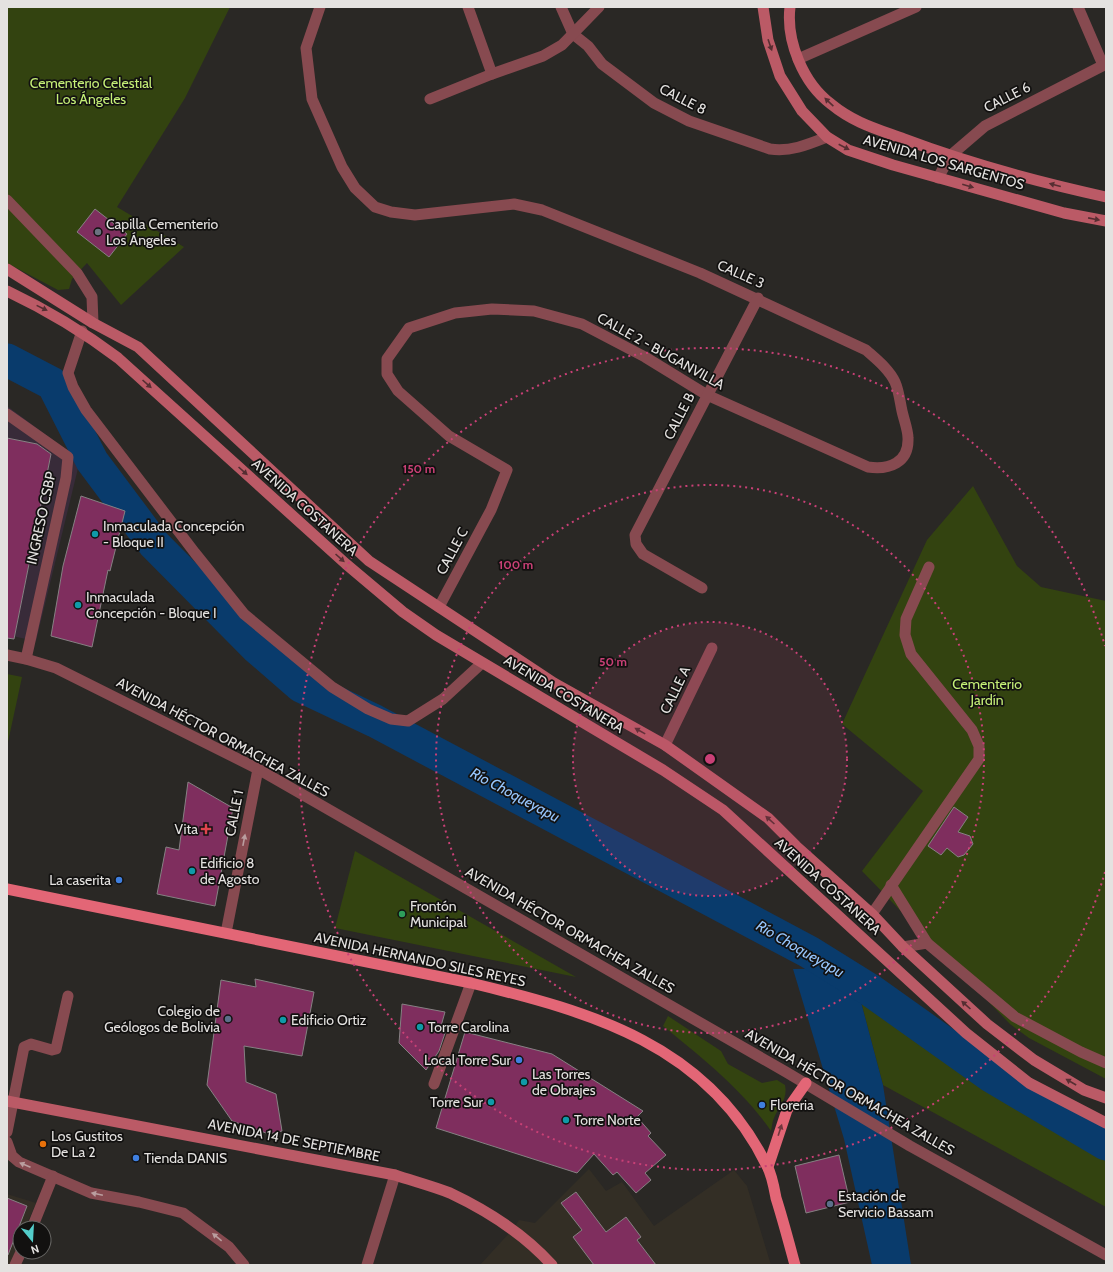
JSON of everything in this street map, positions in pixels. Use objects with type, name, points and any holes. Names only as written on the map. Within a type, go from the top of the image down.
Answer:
[{"type":"main road","name":"AVENIDA LOS SARGENTOS","points":[[763,7],[768,40],[780,76],[802,111],[826,138],[848,150],[893,166],[1064,213],[1106,221]]},
{"type":"main road","name":"AVENIDA LOS SARGENTOS","points":[[790,7],[791,33],[798,59],[812,84],[829,103],[853,120],[950,156],[1106,197]]},
{"type":"main road","name":"AVENIDA COSTANERA","points":[[7,270],[93,323],[138,347],[369,561],[554,683],[665,745],[768,818],[796,846],[872,914],[903,947],[987,1024],[1034,1060],[1084,1090],[1106,1098]]},
{"type":"main road","name":"AVENIDA COSTANERA","points":[[7,291],[48,310],[82,331],[118,358],[346,564],[403,612],[436,635],[482,663],[663,770],[723,810],[966,1033],[1029,1083],[1106,1123]]},
{"type":"main road","name":"AVENIDA HERNANDO SILES REYES","points":[[7,889],[471,983],[544,1001],[592,1018],[650,1043],[696,1075],[720,1096],[750,1134],[768,1168],[795,1265]]},
{"type":"main road","points":[[768,1168],[787,1110],[806,1083]]},
{"type":"main road","name":"AVENIDA 14 DE SEPTIEMBRE","points":[[10,1101],[253,1146],[394,1175],[449,1193],[480,1208],[513,1229],[552,1265]]},
{"type":"street","name":"CALLE 3","points":[[320,7],[306,48],[312,99],[342,167],[354,188],[375,206],[391,212],[415,214],[491,205],[514,204],[542,210],[700,273],[758,298],[866,350],[882,364],[894,381],[908,438],[906,452]]},
{"type":"street","points":[[468,7],[492,74]]},
{"type":"street","name":"CALLE 8","points":[[561,7],[574,34],[588,46],[602,64],[654,103],[689,121],[744,142],[784,151],[826,138]]},
{"type":"street","points":[[430,99],[492,74],[543,56],[562,45],[599,7]]},
{"type":"street","points":[[798,59],[916,7]]},
{"type":"street","points":[[1078,7],[1105,64]]},
{"type":"street","name":"CALLE 6","points":[[938,178],[950,156],[985,126],[1105,64]]},
{"type":"street","points":[[7,200],[77,273],[92,297],[93,323]]},
{"type":"street","name":"CALLE B","points":[[702,588],[639,550],[636,540],[637,530],[758,298]]},
{"type":"street","name":"CALLE 2 - BUGANVILLA","points":[[491,510],[507,470],[449,436],[398,391],[387,374],[387,359],[409,328],[455,313],[492,309],[534,311],[582,324],[645,357],[707,395],[868,467],[880,469],[890,466],[899,461],[906,452]]},
{"type":"street","points":[[82,331],[68,373],[73,387],[86,410],[195,553],[244,614],[332,687],[368,709],[391,719],[408,721],[443,699],[482,663]]},
{"type":"street","name":"INGRESO CSBP","points":[[7,414],[68,457],[66,478],[26,659]]},
{"type":"street","name":"CALLE C","points":[[439,607],[491,510]]},
{"type":"street","points":[[872,914],[978,759],[979,746],[972,730],[911,654],[905,635],[906,619],[930,567]]},
{"type":"street","name":"CALLE A","points":[[665,745],[712,648]]},
{"type":"street","name":"AVENIDA HÉCTOR ORMACHEA ZALLES","points":[[7,655],[56,668],[258,769],[806,1083],[910,1146],[1106,1255]]},
{"type":"street","name":"CALLE 1","points":[[226,933],[258,769]]},
{"type":"street","points":[[891,885],[927,943],[1015,1017],[1081,1052],[1106,1063]]},
{"type":"street","points":[[903,947],[927,943]]},
{"type":"street","points":[[434,1084],[471,983]]},
{"type":"street","points":[[7,1132],[10,1101],[24,1047],[30,1044],[52,1050],[56,1049],[68,996]]},
{"type":"street","points":[[7,1142],[12,1156],[19,1162],[91,1193],[139,1202],[183,1213],[229,1247],[244,1265]]},
{"type":"street","points":[[367,1265],[394,1175]]},
{"type":"street","points":[[35,1220],[53,1176]]},
{"type":"shaded area","points":[[7,406],[80,460],[36,641],[7,635]]},
{"type":"shaded area","points":[[589,1169],[606,1191],[622,1182],[654,1226],[734,1170],[747,1186],[771,1265],[480,1265],[513,1229],[519,1220],[535,1223]]},
{"type":"shaded area","points":[[7,1194],[36,1203],[29,1220],[12,1220],[12,1260],[10,1265],[7,1265]]},
{"type":"green space","name":"Cementerio Celestial Los Ángeles","points":[[7,7],[230,7],[185,98],[117,207],[184,247],[121,305],[87,263],[72,279],[69,289],[58,290],[7,263]]},
{"type":"green space","name":"Cementerio Jardín","points":[[973,486],[1017,566],[1041,587],[1106,601],[1106,1079],[1029,1038],[1010,1024],[862,871],[923,791],[842,724],[927,540]]},
{"type":"green space","points":[[7,674],[22,677],[8,742],[7,742]]},
{"type":"green space","name":"Frontón Municipal","points":[[355,851],[576,977],[335,928]]},
{"type":"green space","points":[[852,968],[1006,1084],[1106,1145],[1106,1207],[883,1085]]},
{"type":"green space","points":[[668,1016],[721,1051],[728,1064],[762,1083],[777,1080],[785,1085],[786,1090],[784,1099],[773,1120],[771,1131],[735,1088],[663,1026]]},
{"type":"water","points":[[852,968],[883,1085],[911,1265],[872,1265],[844,1139],[793,969]]},
{"type":"building","points":[[95,209],[127,234],[109,257],[77,232]]},
{"type":"building","points":[[7,438],[37,444],[51,454],[14,639],[7,638]]},
{"type":"building","points":[[81,496],[125,511],[110,571],[108,570],[92,647],[51,636],[63,566]]},
{"type":"building","points":[[188,782],[233,808],[215,906],[157,894],[166,847],[179,850]]},
{"type":"building","points":[[954,807],[968,817],[958,832],[970,836],[973,844],[964,855],[958,857],[947,848],[941,855],[928,846]]},
{"type":"building","points":[[255,979],[314,992],[302,1056],[244,1046],[246,1082],[276,1094],[282,1131],[269,1134],[232,1121],[207,1085],[221,980],[256,987]]},
{"type":"building","name":"Torre Carolina","points":[[402,1004],[445,1012],[441,1026],[447,1027],[439,1051],[426,1070],[399,1043]]},
{"type":"building","name":"Las Torres de Obrajes","points":[[465,1032],[552,1054],[643,1111],[637,1117],[651,1133],[648,1136],[666,1155],[645,1173],[651,1180],[636,1193],[617,1172],[613,1175],[594,1154],[577,1173],[436,1128]]},
{"type":"building","points":[[839,1155],[850,1202],[806,1213],[795,1166]]},
{"type":"building","points":[[576,1192],[606,1232],[626,1217],[641,1237],[637,1240],[656,1265],[594,1265],[573,1237],[582,1230],[561,1203]]},
{"type":"building","points":[[7,1198],[27,1206],[22,1220],[12,1220],[12,1245],[7,1255]]},
{"type":"waterway","name":"Río Choqueyapu","points":[[7,360],[53,384],[92,461],[154,544],[256,647],[301,686],[375,721],[809,952],[870,990],[991,1076],[1106,1144]]},
{"type":"place","name":"Capilla Cementerio Los Ángeles","points":[[98,232]]},
{"type":"place","name":"Inmaculada Concepción - Bloque II","points":[[95,534]]},
{"type":"place","name":"Inmaculada Concepción - Bloque I","points":[[78,605]]},
{"type":"place","name":"Vita","points":[[206,829]]},
{"type":"place","name":"Edificio 8 de Agosto","points":[[192,871]]},
{"type":"place","name":"La caserita","points":[[119,880]]},
{"type":"place","name":"Frontón Municipal","points":[[402,914]]},
{"type":"place","name":"Colegio de Geólogos de Bolivia","points":[[228,1019]]},
{"type":"place","name":"Edificio Ortiz","points":[[283,1020]]},
{"type":"place","name":"Torre Carolina","points":[[420,1027]]},
{"type":"place","name":"Local Torre Sur","points":[[519,1060]]},
{"type":"place","name":"Las Torres de Obrajes","points":[[524,1082]]},
{"type":"place","name":"Torre Sur","points":[[491,1102]]},
{"type":"place","name":"Floreria","points":[[762,1105]]},
{"type":"place","name":"Torre Norte","points":[[566,1120]]},
{"type":"place","name":"Los Gustitos De La 2","points":[[43,1144]]},
{"type":"place","name":"Tienda DANIS","points":[[136,1158]]},
{"type":"place","name":"Estación de Servicio Bassam","points":[[830,1204]]}]
